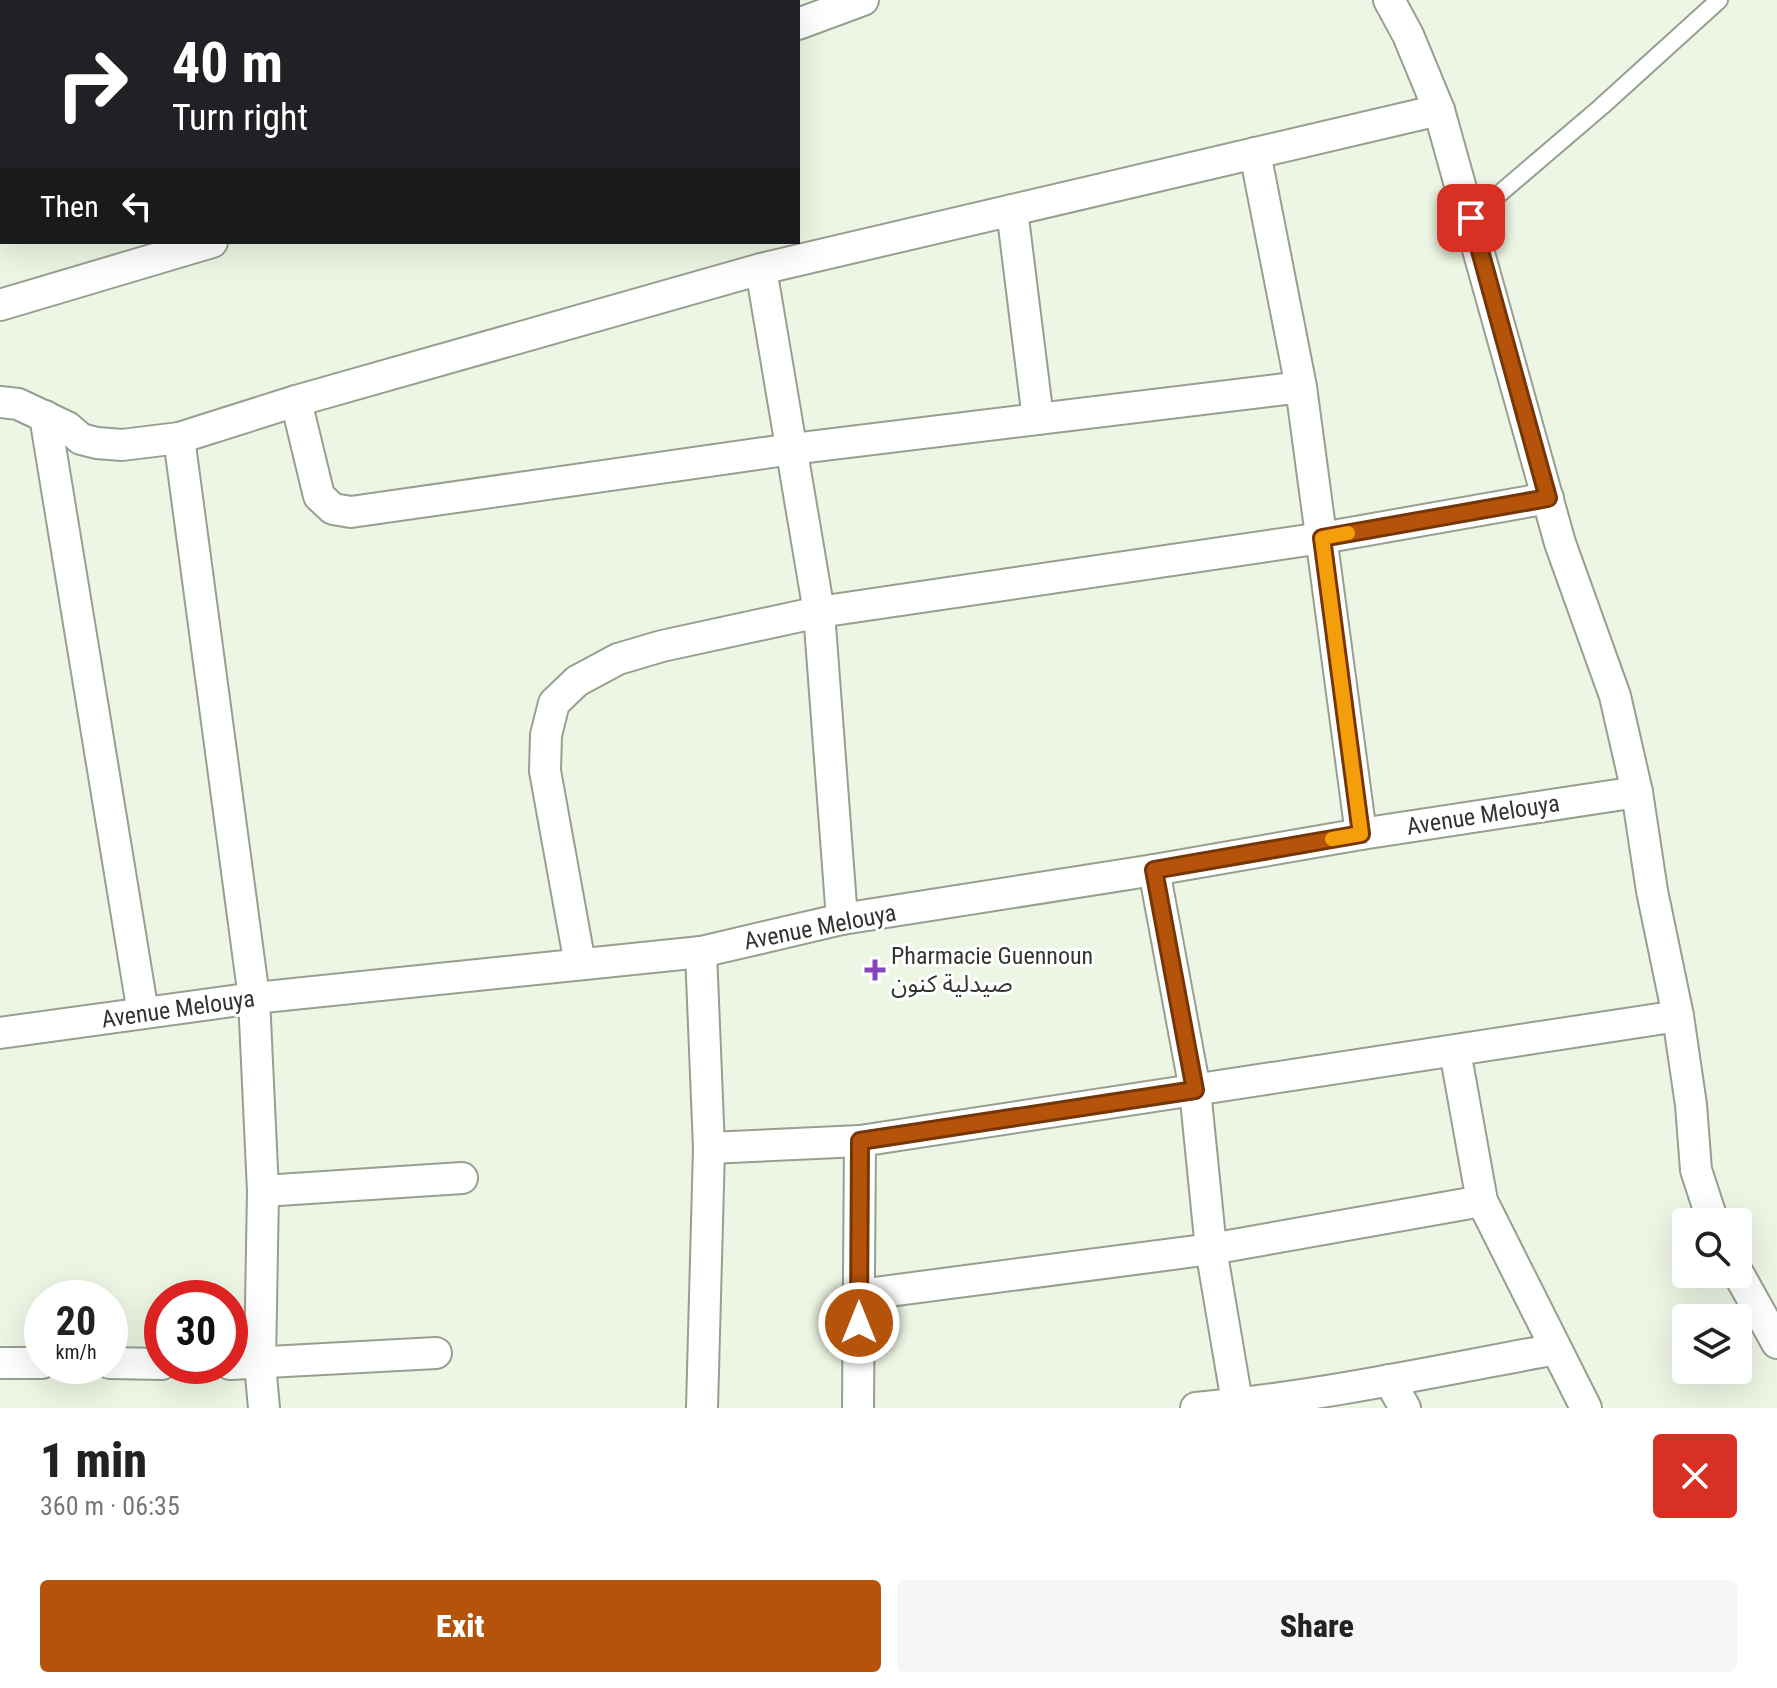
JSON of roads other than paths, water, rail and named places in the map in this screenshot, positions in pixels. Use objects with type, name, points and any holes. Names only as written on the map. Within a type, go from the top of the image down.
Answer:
[{"type":"street","points":[[800,23],[863,0]]},
{"type":"street","points":[[1389,0],[1408,35],[1439,110],[1560,543],[1615,696],[1637,792],[1652,891],[1678,1016],[1691,1105],[1696,1170],[1708,1208]]},
{"type":"street","points":[[0,402],[18,404],[67,427],[81,439],[97,443],[122,445],[179,438],[296,401],[761,269],[1439,110]]},
{"type":"street","points":[[1255,153],[1301,387],[1361,834]]},
{"type":"street","points":[[1012,210],[1038,419]]},
{"type":"street","points":[[0,305],[205,244]]},
{"type":"street","points":[[761,269],[819,612],[842,919]]},
{"type":"street","points":[[296,401],[319,496],[333,509],[351,512],[792,449],[1301,387]]},
{"type":"street","points":[[45,416],[143,1013]]},
{"type":"street","points":[[179,438],[254,998],[263,1191],[248,1335]]},
{"type":"street","points":[[580,964],[545,771],[546,735],[554,703],[577,681],[618,659],[662,646],[819,612],[1322,538],[1548,498]]},
{"type":"street","name":"Avenue Melouya","points":[[0,1033],[254,998],[701,952],[842,919],[1637,792]]},
{"type":"street","points":[[1154,870],[1195,1090],[1211,1249],[1238,1406]]},
{"type":"street","points":[[701,952],[709,1148],[702,1408]]},
{"type":"street","points":[[709,1148],[860,1141],[1678,1016]]},
{"type":"street","points":[[1455,1051],[1482,1201],[1586,1408]]},
{"type":"street","points":[[858,1408],[860,1141]]},
{"type":"street","points":[[263,1191],[462,1178]]},
{"type":"street","points":[[859,1295],[1211,1249],[1482,1201]]},
{"type":"street","points":[[1746,1288],[1777,1343]]},
{"type":"street","points":[[1196,1408],[1238,1406],[1556,1349]]},
{"type":"street","points":[[248,1364],[436,1353]]},
{"type":"street","points":[[0,1363],[24,1363]]},
{"type":"street","points":[[248,1371],[264,1408]]},
{"type":"street","points":[[1389,1380],[1405,1408]]},
{"type":"lane","points":[[1471,218],[1601,107],[1719,0]]},
{"type":"place","name":"Pharmacie Guennoun صيدلية كنون","points":[[875,970]]}]
